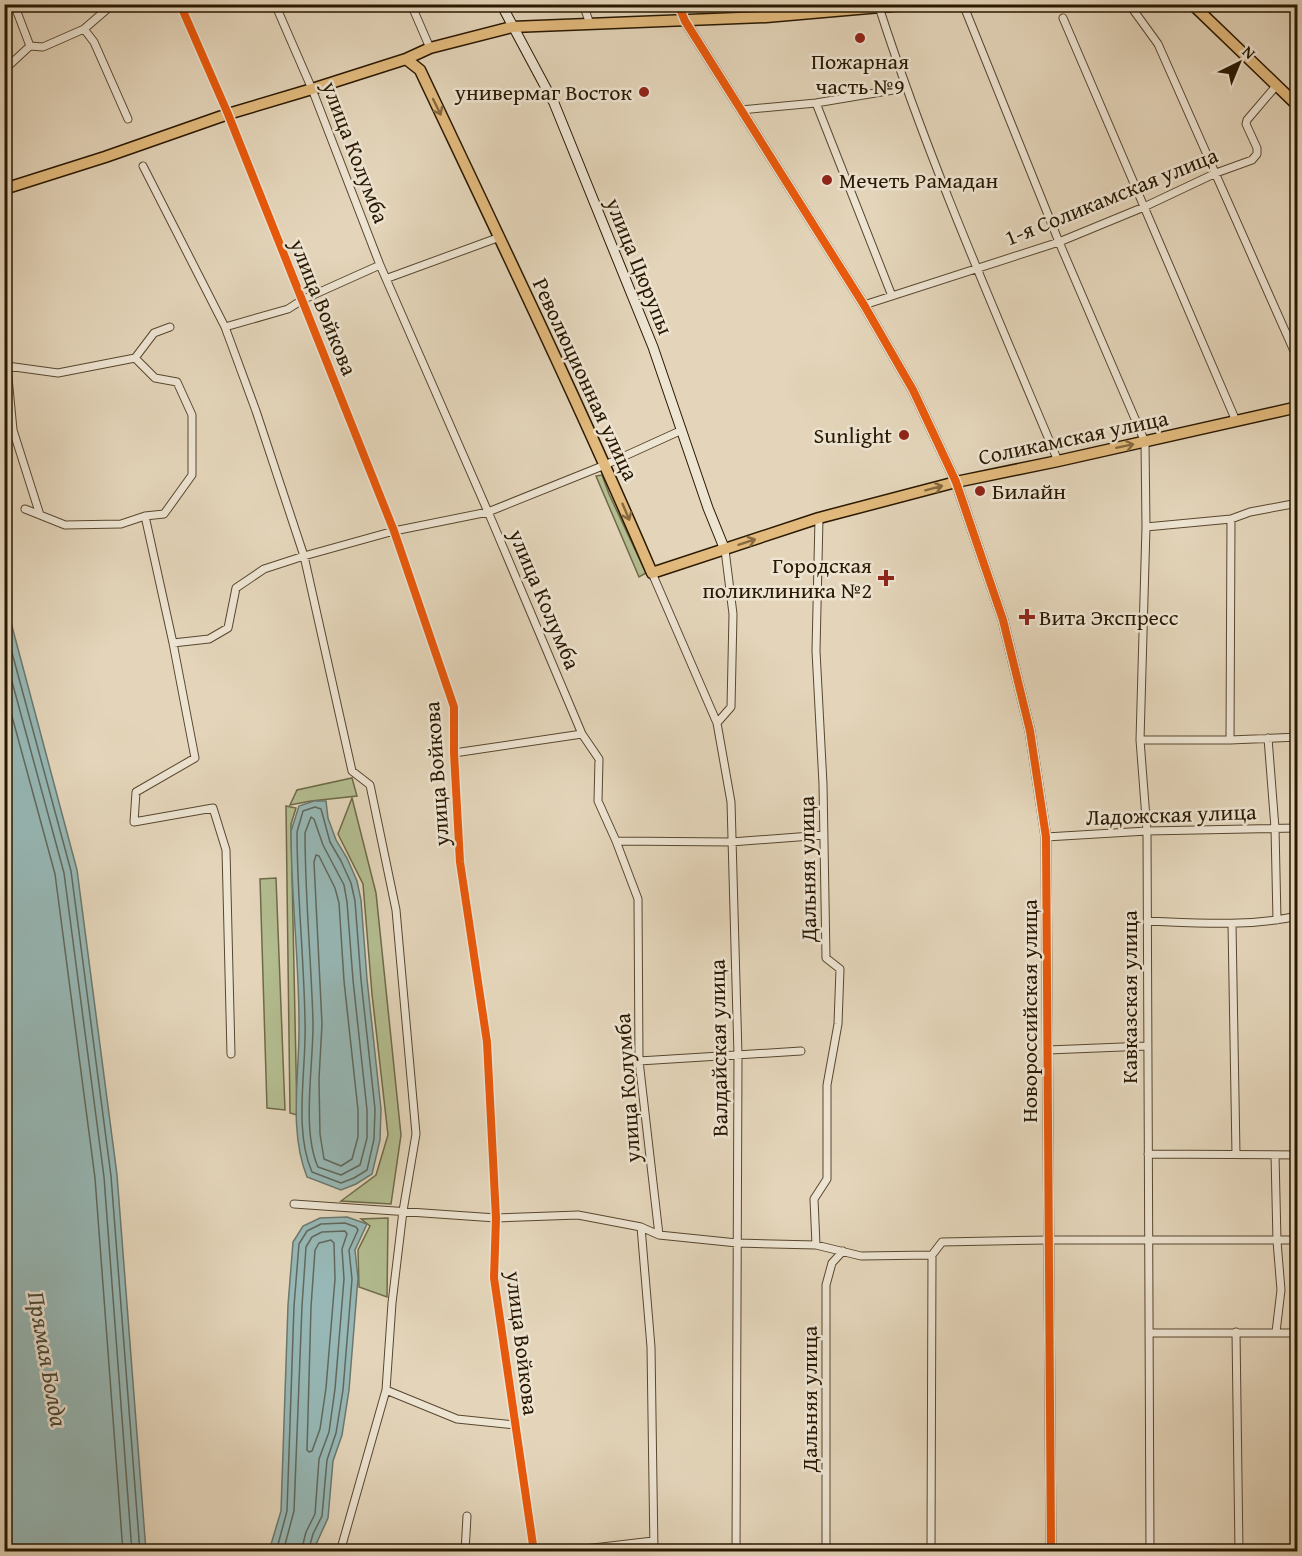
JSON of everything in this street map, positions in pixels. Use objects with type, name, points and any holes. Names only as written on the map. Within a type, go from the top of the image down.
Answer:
[{"type":"main road","points":[[4,189],[228,114],[406,59],[430,48],[512,27],[766,17],[915,4]]},
{"type":"main road","points":[[1192,4],[1298,106]]},
{"type":"main road","name":"Революционная улица","points":[[406,59],[420,70],[500,237],[652,573]]},
{"type":"main road","name":"Соликамская улица","points":[[652,573],[819,518],[956,482],[1298,407]]},
{"type":"street","points":[[14,4],[30,46]]},
{"type":"street","name":"улица Войкова","points":[[180,4],[228,114],[394,531],[454,707],[460,862],[487,1042],[496,1218],[494,1278],[534,1551]]},
{"type":"street","name":"улица Колумба","points":[[275,4],[312,89],[380,265],[388,278],[582,734],[599,759],[598,801],[638,899],[639,1061],[659,1235]]},
{"type":"street","points":[[411,4],[430,48]]},
{"type":"street","name":"улица Цюрупы","points":[[501,4],[554,103],[653,347],[725,550]]},
{"type":"street","points":[[583,4],[590,24]]},
{"type":"street","points":[[678,4],[685,21]]},
{"type":"street","points":[[761,4],[766,17]]},
{"type":"street","points":[[963,4],[1059,242],[1145,442]]},
{"type":"street","points":[[1129,4],[1158,44],[1298,360]]},
{"type":"street","points":[[4,70],[30,46],[43,47],[84,29],[111,5]]},
{"type":"street","points":[[873,6],[977,268],[1058,461]]},
{"type":"street","points":[[1063,18],[1236,421]]},
{"type":"street","name":"Новороссийская улица","points":[[685,21],[864,305],[913,390],[956,482],[1002,620],[1030,731],[1046,837],[1051,1551]]},
{"type":"street","points":[[84,29],[94,42],[128,119]]},
{"type":"street","name":"1-я Соликамская улица","points":[[864,305],[1059,242],[1144,207],[1216,173],[1252,160],[1257,154],[1257,148],[1245,124],[1276,86]]},
{"type":"street","points":[[741,110],[816,103],[905,88]]},
{"type":"street","points":[[816,103],[892,296]]},
{"type":"street","points":[[143,166],[225,327],[256,411],[304,556],[352,771],[370,785],[396,910],[416,1134],[403,1212],[392,1303],[386,1390],[340,1551]]},
{"type":"street","points":[[388,278],[500,237]]},
{"type":"street","points":[[225,327],[288,309],[302,300],[380,265]]},
{"type":"street","points":[[8,366],[58,373],[135,358],[154,333],[170,327]]},
{"type":"street","points":[[4,335],[13,430],[40,515]]},
{"type":"street","points":[[25,509],[65,525],[120,524],[145,516],[164,514],[192,476],[192,415],[177,382],[155,378],[135,358]]},
{"type":"street","points":[[173,643],[209,639],[228,628],[236,588],[264,569],[394,531],[488,512],[605,465],[682,430]]},
{"type":"street","name":"Кавказская улица","points":[[1145,442],[1146,527],[1140,740],[1147,831],[1150,1551]]},
{"type":"street","points":[[1146,527],[1231,519],[1250,512],[1298,503]]},
{"type":"street","points":[[145,516],[195,758],[136,792],[134,822],[213,808],[226,850],[231,1054]]},
{"type":"street","name":"Дальняя улица","points":[[816,1245],[814,1199],[826,1179],[827,1085],[838,1024],[840,969],[826,958],[823,784],[816,651],[819,518]]},
{"type":"street","points":[[1230,740],[1231,519]]},
{"type":"street","points":[[717,723],[731,707],[733,614],[725,550]]},
{"type":"street","name":"Революционная улица","points":[[652,573],[717,723]]},
{"type":"street","name":"Валдайская улица","points":[[717,723],[731,802],[738,1055],[736,1551]]},
{"type":"street","points":[[454,753],[582,734]]},
{"type":"street","points":[[1140,740],[1298,737]]},
{"type":"street","points":[[1268,738],[1275,828],[1277,920]]},
{"type":"street","name":"Ладожская улица","points":[[1046,837],[1147,831],[1298,828]]},
{"type":"street","points":[[616,841],[731,842],[824,834]]},
{"type":"street","points":[[1147,921],[1232,924],[1298,916]]},
{"type":"street","points":[[1232,924],[1236,1154]]},
{"type":"street","points":[[1048,1050],[1147,1046]]},
{"type":"street","points":[[639,1061],[801,1051]]},
{"type":"street","points":[[1148,1154],[1298,1155]]},
{"type":"street","points":[[1275,1155],[1277,1241],[1281,1290],[1276,1332]]},
{"type":"street","points":[[294,1204],[496,1218],[578,1215],[641,1227],[659,1235],[737,1243],[816,1245],[861,1256],[932,1255]]},
{"type":"street","points":[[641,1227],[651,1347],[654,1551]]},
{"type":"street","points":[[931,1551],[932,1255],[942,1242],[1298,1240]]},
{"type":"street","name":"Дальняя улица","points":[[826,1551],[826,1285],[832,1263],[843,1251]]},
{"type":"street","points":[[1236,1332],[1239,1551]]},
{"type":"street","points":[[1149,1333],[1298,1332]]},
{"type":"street","points":[[386,1390],[457,1419],[515,1425]]},
{"type":"street","points":[[465,1551],[467,1516]]},
{"type":"street","points":[[559,1551],[653,1541]]},
{"type":"green space","points":[[602,475],[646,573],[639,577],[596,476]]},
{"type":"green space","points":[[352,778],[357,796],[290,805],[297,790]]},
{"type":"green space","points":[[352,798],[376,893],[401,1135],[391,1204],[341,1201],[376,1175],[388,1135],[372,994],[363,884],[338,834]]},
{"type":"green space","points":[[286,806],[296,808],[291,824],[297,1115],[290,1113]]},
{"type":"green space","points":[[276,878],[285,1110],[267,1108],[260,879]]},
{"type":"green space","points":[[388,1218],[387,1297],[359,1287],[358,1250],[370,1226],[361,1219]]},
{"type":"water","name":"Прямая Болда","points":[[5,600],[77,870],[117,1175],[146,1551],[5,1551]]},
{"type":"water","points":[[314,801],[326,801],[328,818],[336,840],[357,881],[361,900],[381,1109],[380,1140],[372,1174],[341,1190],[307,1177],[301,1159],[296,1121],[299,999],[291,831],[299,806]]},
{"type":"water","points":[[347,1217],[367,1224],[355,1250],[358,1278],[349,1390],[342,1435],[333,1461],[328,1518],[313,1551],[269,1551],[281,1511],[288,1305],[293,1242],[303,1226],[320,1218]]},
{"type":"cycle path","points":[[180,4],[228,114],[394,531],[454,707],[460,862],[487,1042],[496,1218],[494,1278],[534,1552]]},
{"type":"cycle path","points":[[678,4],[685,21],[864,305],[913,390],[956,482],[1003,620],[1030,731],[1046,837],[1051,1552]]},
{"type":"place","name":"Пожарная часть №9","points":[[860,38]]},
{"type":"place","name":"универмаг Восток","points":[[644,92]]},
{"type":"place","name":"Мечеть Рамадан","points":[[827,180]]},
{"type":"place","name":"Sunlight","points":[[904,435]]},
{"type":"place","name":"Билайн","points":[[980,491]]},
{"type":"place","name":"Городская поликлиника №2","points":[[886,578]]},
{"type":"place","name":"Вита Экспресс","points":[[1027,617]]}]
